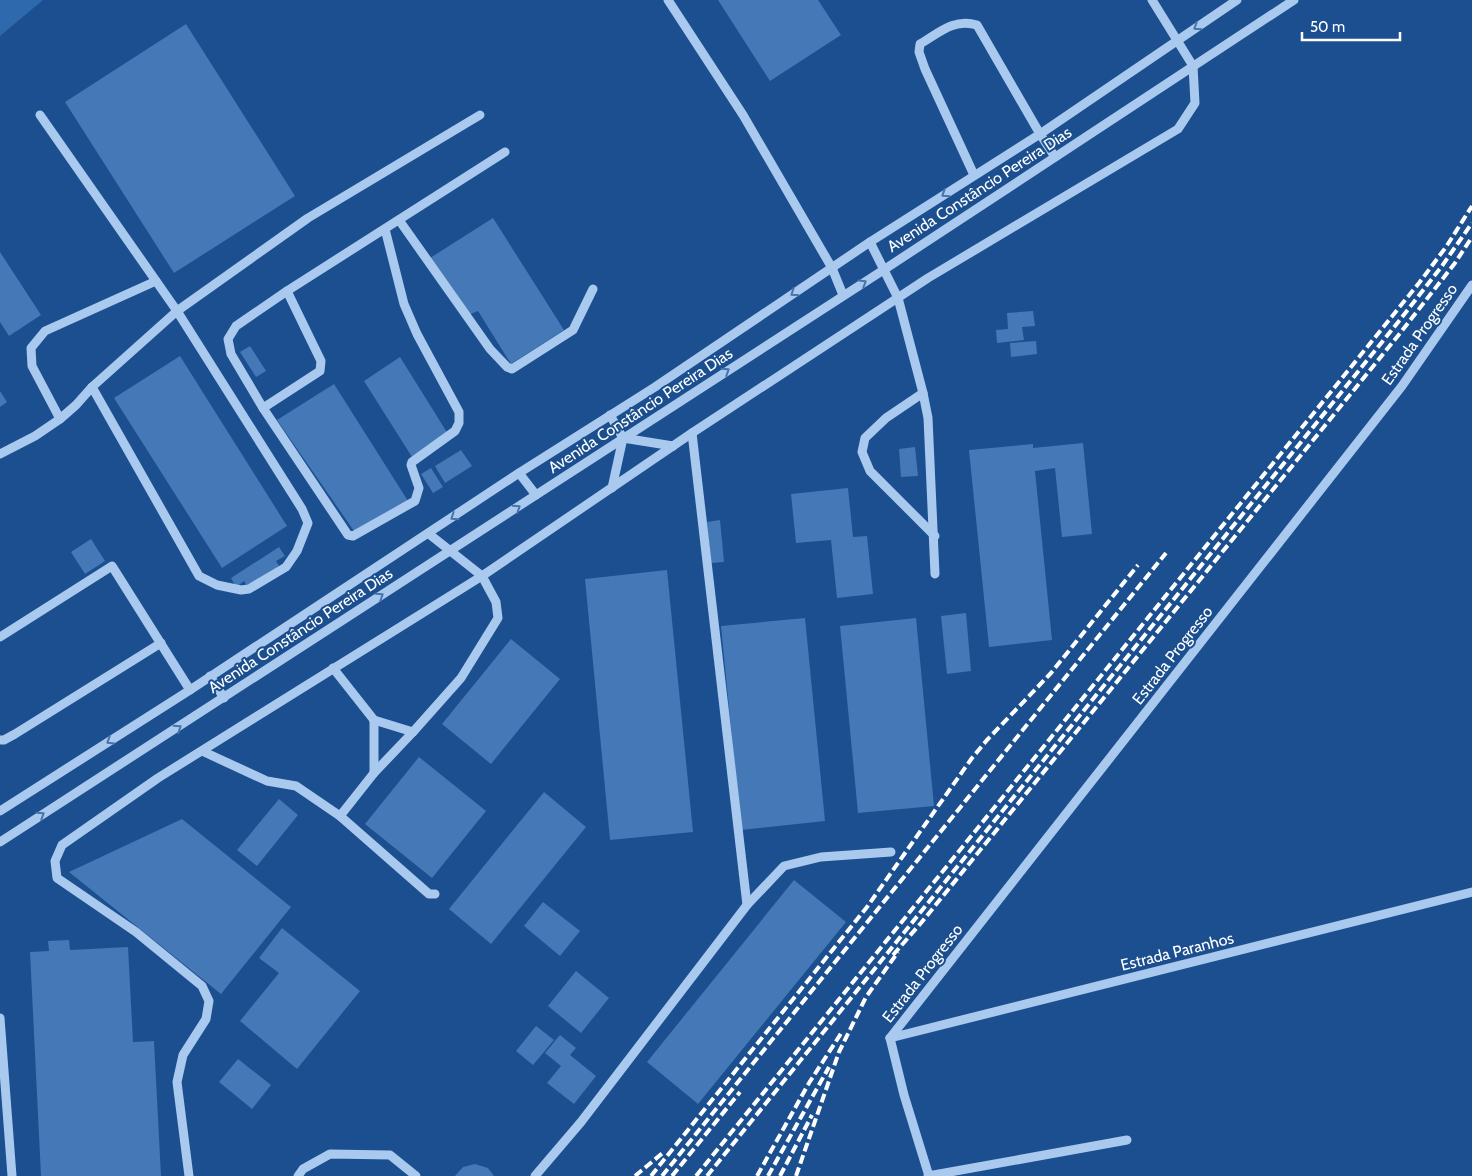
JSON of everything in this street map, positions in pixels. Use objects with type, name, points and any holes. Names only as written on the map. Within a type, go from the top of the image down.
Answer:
[{"type":"street","points":[[668,0],[743,115],[832,268],[844,295]]},
{"type":"street","points":[[189,1176],[177,1082],[183,1055],[206,1019],[209,1001],[202,986],[136,932],[57,878],[55,861],[62,845],[158,778],[482,576],[692,433],[928,278],[1178,129],[1195,103],[1193,66],[1152,0]]},
{"type":"street","name":"Avenida Constâncio Pereira Dias","points":[[0,811],[190,690],[870,242],[1040,134],[1237,0]]},
{"type":"street","name":"Avenida Constâncio Pereira Dias","points":[[0,842],[885,269],[1294,0]]},
{"type":"street","points":[[974,175],[924,69],[919,52],[920,44],[957,23],[966,22],[977,25],[1055,157]]},
{"type":"street","points":[[40,115],[177,311],[302,509],[308,523],[297,552],[286,567],[249,589],[241,590],[217,585],[199,576],[92,387]]},
{"type":"street","points":[[0,454],[35,436],[60,419],[92,387],[177,311],[308,218],[480,115]]},
{"type":"street","points":[[385,229],[404,304],[417,334],[459,412],[459,423],[455,431],[412,462],[411,465],[419,488],[415,501],[353,536],[348,535],[263,408],[230,354],[228,340],[236,326],[287,290],[505,152]]},
{"type":"street","points":[[399,220],[490,350],[507,367],[512,369],[573,330],[593,289]]},
{"type":"street","points":[[870,242],[898,298],[928,418],[935,536],[935,574]]},
{"type":"street","points":[[60,419],[32,366],[31,348],[45,331],[156,281]]},
{"type":"street","name":"Estrada Progresso","points":[[890,1038],[1402,386],[1472,285]]},
{"type":"street","points":[[263,408],[320,370],[321,361],[287,290]]},
{"type":"street","points":[[923,393],[886,418],[865,438],[862,452],[870,471],[935,536]]},
{"type":"street","points":[[610,415],[624,438],[612,488]]},
{"type":"street","points":[[692,433],[747,905]]},
{"type":"street","points":[[624,438],[673,446]]},
{"type":"street","points":[[519,473],[536,495]]},
{"type":"street","points":[[340,816],[374,773],[462,678],[498,618],[496,602],[482,576],[429,534]]},
{"type":"street","points":[[0,637],[112,566],[190,690]]},
{"type":"street","points":[[0,740],[15,734],[161,643]]},
{"type":"street","points":[[333,668],[374,720],[413,732]]},
{"type":"street","points":[[210,676],[224,698]]},
{"type":"street","points":[[374,720],[374,773]]},
{"type":"street","points":[[202,751],[266,781],[296,786],[340,816],[429,894],[435,894]]},
{"type":"street","points":[[535,1176],[581,1122],[747,905],[784,866],[821,857],[891,852]]},
{"type":"street","name":"Estrada Paranhos","points":[[890,1038],[1472,892]]},
{"type":"street","points":[[0,1018],[12,1176]]},
{"type":"street","points":[[890,1038],[904,1095],[928,1176],[1127,1140]]},
{"type":"street","points":[[298,1176],[303,1169],[330,1154],[390,1155],[416,1176]]},
{"type":"shaded area","points":[[0,0],[43,0],[0,36]]},
{"type":"building","points":[[718,0],[818,0],[841,35],[770,81]]},
{"type":"building","points":[[186,24],[295,196],[174,273],[65,102]]},
{"type":"building","points":[[493,218],[564,330],[511,364],[478,311],[468,315],[430,258]]},
{"type":"building","points":[[0,252],[41,315],[9,336],[0,322]]},
{"type":"building","points":[[1033,311],[1035,326],[1022,327],[1024,340],[997,343],[996,330],[1008,329],[1007,313]]},
{"type":"building","points":[[1036,341],[1037,354],[1011,357],[1010,343]]},
{"type":"building","points":[[250,346],[266,371],[256,377],[240,352]]},
{"type":"building","points":[[180,356],[287,526],[222,568],[114,398]]},
{"type":"building","points":[[400,357],[448,434],[412,457],[364,381]]},
{"type":"building","points":[[334,384],[408,501],[354,531],[277,420]]},
{"type":"building","points":[[0,391],[7,402],[0,407]]},
{"type":"building","points":[[1083,443],[1092,534],[1062,537],[1055,468],[1035,471],[1052,640],[989,647],[969,450],[1033,444],[1033,448]]},
{"type":"building","points":[[915,447],[918,476],[901,477],[899,449]]},
{"type":"building","points":[[461,450],[472,466],[445,483],[435,466]]},
{"type":"building","points":[[431,468],[443,487],[433,493],[421,474]]},
{"type":"building","points":[[848,488],[853,537],[867,536],[873,594],[837,598],[831,540],[796,543],[791,494]]},
{"type":"building","points":[[720,520],[724,562],[711,563],[707,522]]},
{"type":"building","points":[[91,539],[105,561],[85,574],[71,552]]},
{"type":"building","points":[[279,547],[285,556],[276,561],[279,566],[247,586],[244,581],[236,587],[231,578]]},
{"type":"building","points":[[667,570],[693,832],[610,840],[585,579]]},
{"type":"building","points":[[966,613],[971,671],[947,674],[941,616]]},
{"type":"building","points":[[805,618],[825,821],[741,830],[721,626]]},
{"type":"building","points":[[916,618],[934,806],[858,813],[840,626]]},
{"type":"building","points":[[511,639],[560,679],[491,764],[442,724]]},
{"type":"building","points":[[419,757],[486,811],[432,878],[365,824]]},
{"type":"building","points":[[544,792],[586,827],[491,944],[449,909]]},
{"type":"building","points":[[279,799],[298,815],[257,866],[237,850]]},
{"type":"building","points":[[182,819],[291,907],[221,994],[69,872]]},
{"type":"building","points":[[794,880],[846,922],[698,1104],[647,1062]]},
{"type":"building","points":[[543,902],[580,931],[560,956],[524,926]]},
{"type":"building","points":[[282,928],[360,991],[297,1069],[240,1021],[279,973],[259,958]]},
{"type":"building","points":[[69,940],[70,950],[128,947],[133,1042],[154,1041],[161,1176],[41,1176],[30,952],[49,951],[48,941]]},
{"type":"building","points":[[576,971],[609,998],[581,1033],[548,1006]]},
{"type":"building","points":[[536,1026],[554,1040],[533,1065],[516,1051]]},
{"type":"building","points":[[560,1035],[576,1048],[570,1055],[596,1076],[574,1104],[547,1083],[561,1066],[545,1053]]},
{"type":"building","points":[[238,1059],[271,1085],[252,1109],[219,1082]]},
{"type":"building","points":[[475,1164],[488,1168],[494,1176],[455,1176],[463,1167]]},
{"type":"railway","points":[[696,1176],[1419,283],[1446,247],[1472,206]]},
{"type":"railway","points":[[707,1176],[1399,321],[1442,266],[1472,223]]},
{"type":"railway","points":[[893,955],[1401,332],[1455,263],[1472,237]]},
{"type":"railway","points":[[662,1176],[1166,553]]},
{"type":"railway","points":[[651,1176],[867,907],[972,758],[1051,673],[1138,565]]},
{"type":"railway","points":[[796,1176],[839,1052],[866,997],[898,952]]},
{"type":"railway","points":[[757,1176],[809,1083],[842,1032]]},
{"type":"railway","points":[[768,1176],[829,1067]]},
{"type":"railway","points":[[672,1176],[740,1092]]},
{"type":"railway","points":[[780,1176],[812,1115]]},
{"type":"railway","points":[[635,1176],[665,1151]]}]
